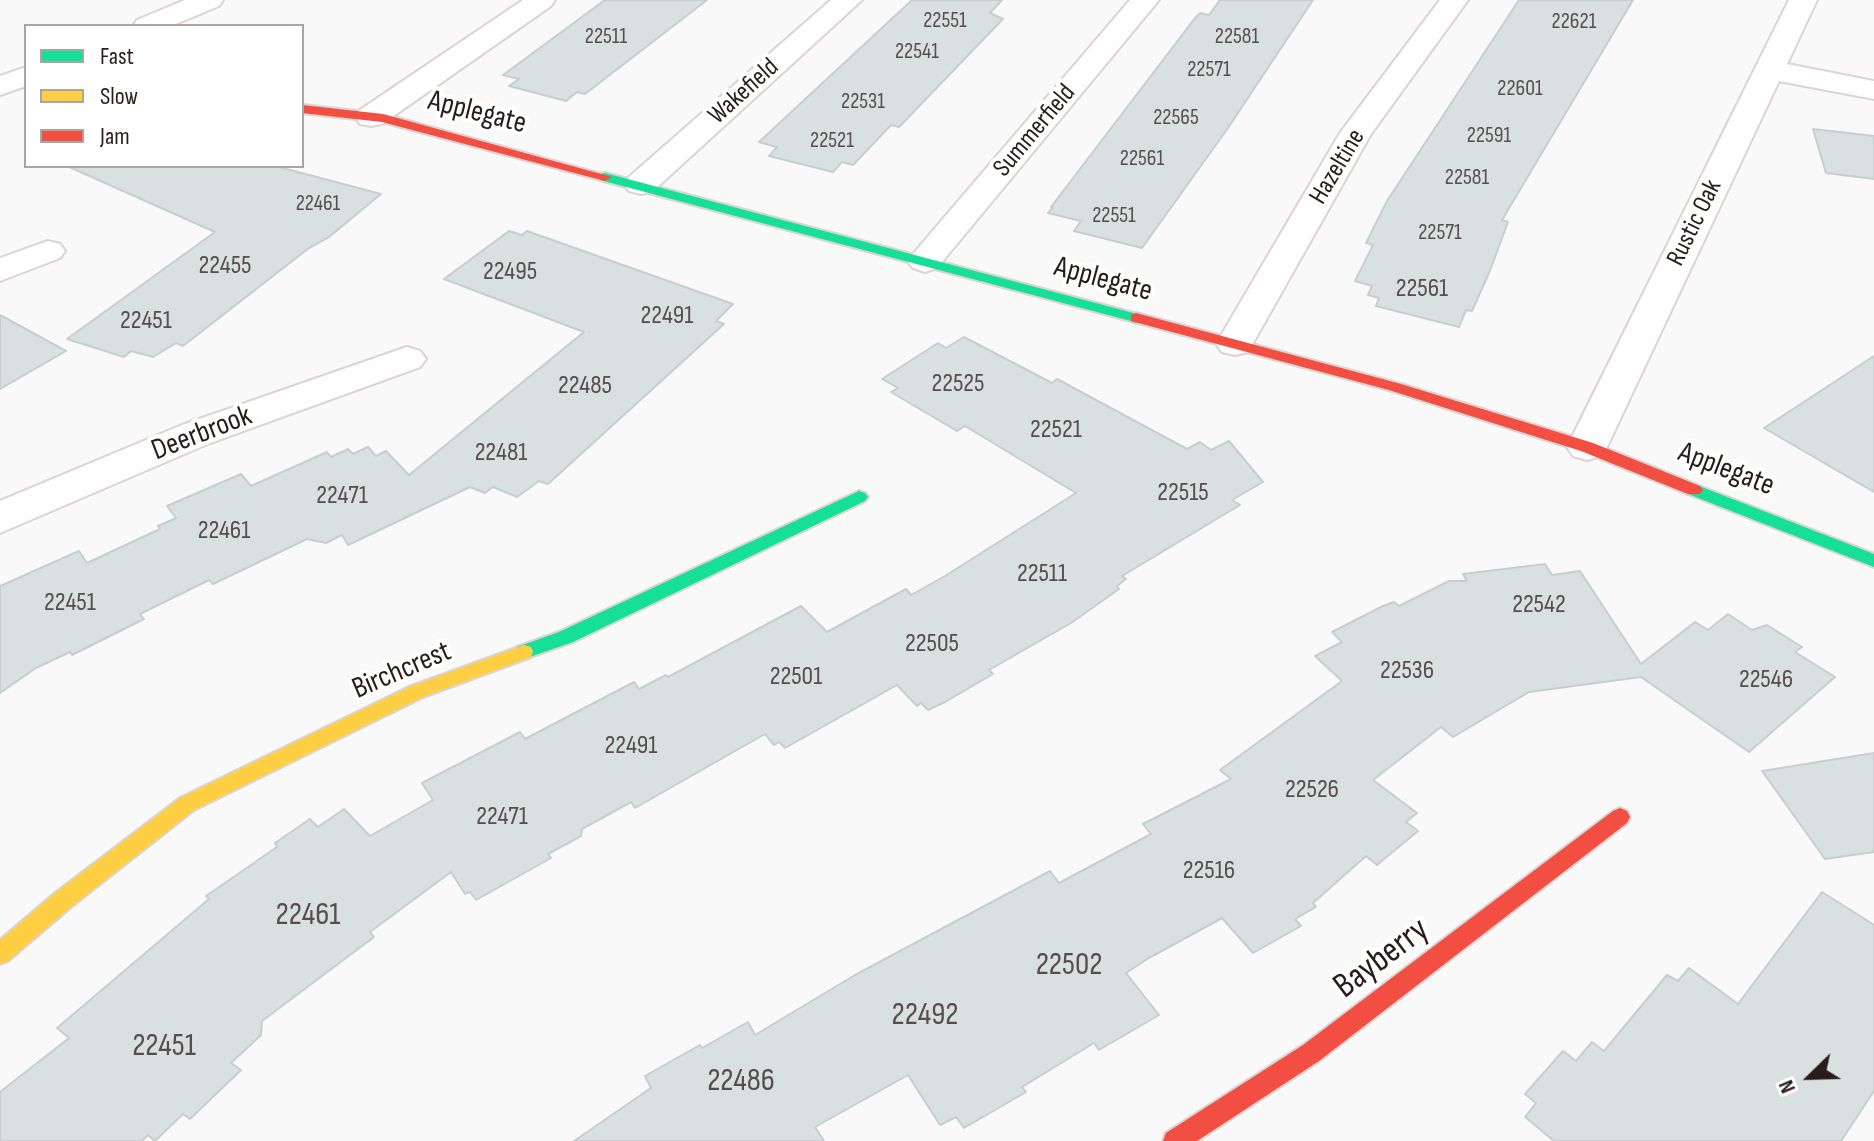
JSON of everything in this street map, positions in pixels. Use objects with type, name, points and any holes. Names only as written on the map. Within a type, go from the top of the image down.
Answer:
[{"type":"street","points":[[152,24],[209,0]]},
{"type":"street","points":[[371,117],[541,0]]},
{"type":"street","name":"Wakefield","points":[[641,184],[848,0]]},
{"type":"street","name":"Summerfield","points":[[925,261],[1145,0]]},
{"type":"street","name":"Hazeltine","points":[[1235,344],[1356,133],[1454,0]]},
{"type":"street","name":"Rustic Oak","points":[[1587,447],[1803,0]]},
{"type":"street","points":[[1769,70],[1874,90]]},
{"type":"street","points":[[0,86],[24,77]]},
{"type":"street","name":"Applegate","points":[[304,109],[371,117],[641,184],[1395,387],[1587,447],[1874,561]]},
{"type":"street","points":[[0,270],[48,251]]},
{"type":"street","name":"Deerbrook","points":[[0,518],[196,434],[407,359]]},
{"type":"street","name":"Birchcrest","points":[[0,954],[63,900],[187,804],[416,692],[566,637],[859,497]]},
{"type":"street","name":"Bayberry","points":[[1175,1141],[1311,1053],[1620,817]]},
{"type":"building","points":[[605,0],[707,0],[585,94],[577,92],[566,101],[509,86],[519,79],[503,75]]},
{"type":"building","points":[[912,0],[1002,0],[990,13],[1003,19],[899,127],[891,125],[853,165],[842,162],[833,172],[769,156],[777,147],[759,142]]},
{"type":"building","points":[[1220,0],[1313,0],[1228,128],[1142,248],[1074,231],[1081,221],[1048,213],[1195,18],[1200,13],[1209,15]]},
{"type":"building","points":[[1519,0],[1633,0],[1502,220],[1508,222],[1489,273],[1472,311],[1466,310],[1459,327],[1376,306],[1379,298],[1368,295],[1372,286],[1355,281],[1373,245],[1366,243],[1387,201]]},
{"type":"building","points":[[1813,129],[1874,136],[1874,179],[1826,173]]},
{"type":"building","points":[[71,168],[283,168],[381,194],[329,237],[309,248],[183,346],[176,343],[153,357],[131,351],[124,357],[67,339],[215,232]]},
{"type":"building","points":[[509,231],[522,235],[527,231],[733,304],[716,321],[724,324],[548,484],[539,481],[517,497],[493,487],[485,493],[470,487],[348,545],[342,535],[326,543],[307,539],[213,584],[209,580],[140,614],[144,619],[72,655],[70,652],[36,668],[0,693],[0,586],[79,551],[87,563],[160,529],[158,526],[176,518],[167,506],[241,474],[251,486],[327,452],[331,457],[348,449],[353,454],[368,447],[376,456],[386,451],[409,475],[584,332],[444,279]]},
{"type":"building","points":[[0,315],[66,351],[0,389]]},
{"type":"building","points":[[964,337],[1052,383],[1057,379],[1187,449],[1200,442],[1211,450],[1229,441],[1263,482],[1232,500],[1240,505],[1122,576],[1126,579],[1117,586],[1119,589],[1071,623],[989,670],[993,674],[945,702],[928,710],[921,703],[917,706],[897,685],[785,748],[779,742],[774,745],[765,734],[635,808],[631,802],[582,829],[581,836],[548,854],[551,858],[476,900],[470,892],[465,894],[451,872],[370,932],[374,937],[262,1021],[261,1035],[231,1063],[241,1070],[190,1119],[183,1114],[155,1141],[148,1135],[142,1141],[0,1141],[0,1092],[69,1038],[57,1028],[209,899],[206,896],[277,847],[275,843],[310,819],[318,827],[344,809],[370,836],[433,800],[422,783],[520,732],[525,739],[634,682],[639,689],[666,675],[668,677],[801,606],[827,632],[906,589],[911,595],[1076,493],[965,426],[957,431],[891,392],[898,388],[882,379],[938,343],[946,348]]},
{"type":"building","points":[[1874,356],[1874,492],[1764,428]]},
{"type":"building","points":[[1545,564],[1552,575],[1580,571],[1641,664],[1695,622],[1708,630],[1728,614],[1752,630],[1767,625],[1802,647],[1795,652],[1835,677],[1749,752],[1641,677],[1529,692],[1453,737],[1441,727],[1373,780],[1417,813],[1406,822],[1418,831],[1377,865],[1366,856],[1313,903],[1316,907],[1295,919],[1301,926],[1253,953],[1222,918],[1126,973],[1159,1015],[1099,1050],[1094,1043],[1022,1087],[1026,1092],[964,1128],[956,1117],[940,1125],[908,1075],[815,1127],[824,1141],[574,1141],[651,1088],[645,1076],[700,1045],[702,1048],[748,1022],[755,1035],[855,975],[1050,871],[1059,883],[1151,834],[1143,824],[1231,779],[1220,770],[1342,681],[1315,656],[1342,642],[1332,632],[1383,606],[1394,602],[1399,606],[1449,581],[1467,581],[1463,574]]},
{"type":"building","points":[[1874,753],[1874,852],[1825,859],[1762,771]]},
{"type":"building","points":[[1822,892],[1874,925],[1874,1091],[1841,1141],[1554,1141],[1525,1117],[1536,1103],[1525,1094],[1563,1051],[1576,1061],[1592,1042],[1604,1051],[1667,975],[1678,981],[1689,968],[1738,1004]]},
{"type":"traffic: fast","points":[[605,177],[1136,318]]},
{"type":"traffic: fast","points":[[1694,490],[1874,561]]},
{"type":"traffic: fast","points":[[524,652],[566,637],[859,497]]},
{"type":"traffic: slow","points":[[0,954],[63,900],[187,804],[416,692],[524,652]]},
{"type":"traffic: jam","points":[[304,109],[383,118],[605,177]]},
{"type":"traffic: jam","points":[[1136,318],[1395,387],[1587,447],[1694,490]]},
{"type":"traffic: jam","points":[[1175,1141],[1311,1053],[1620,817]]}]
